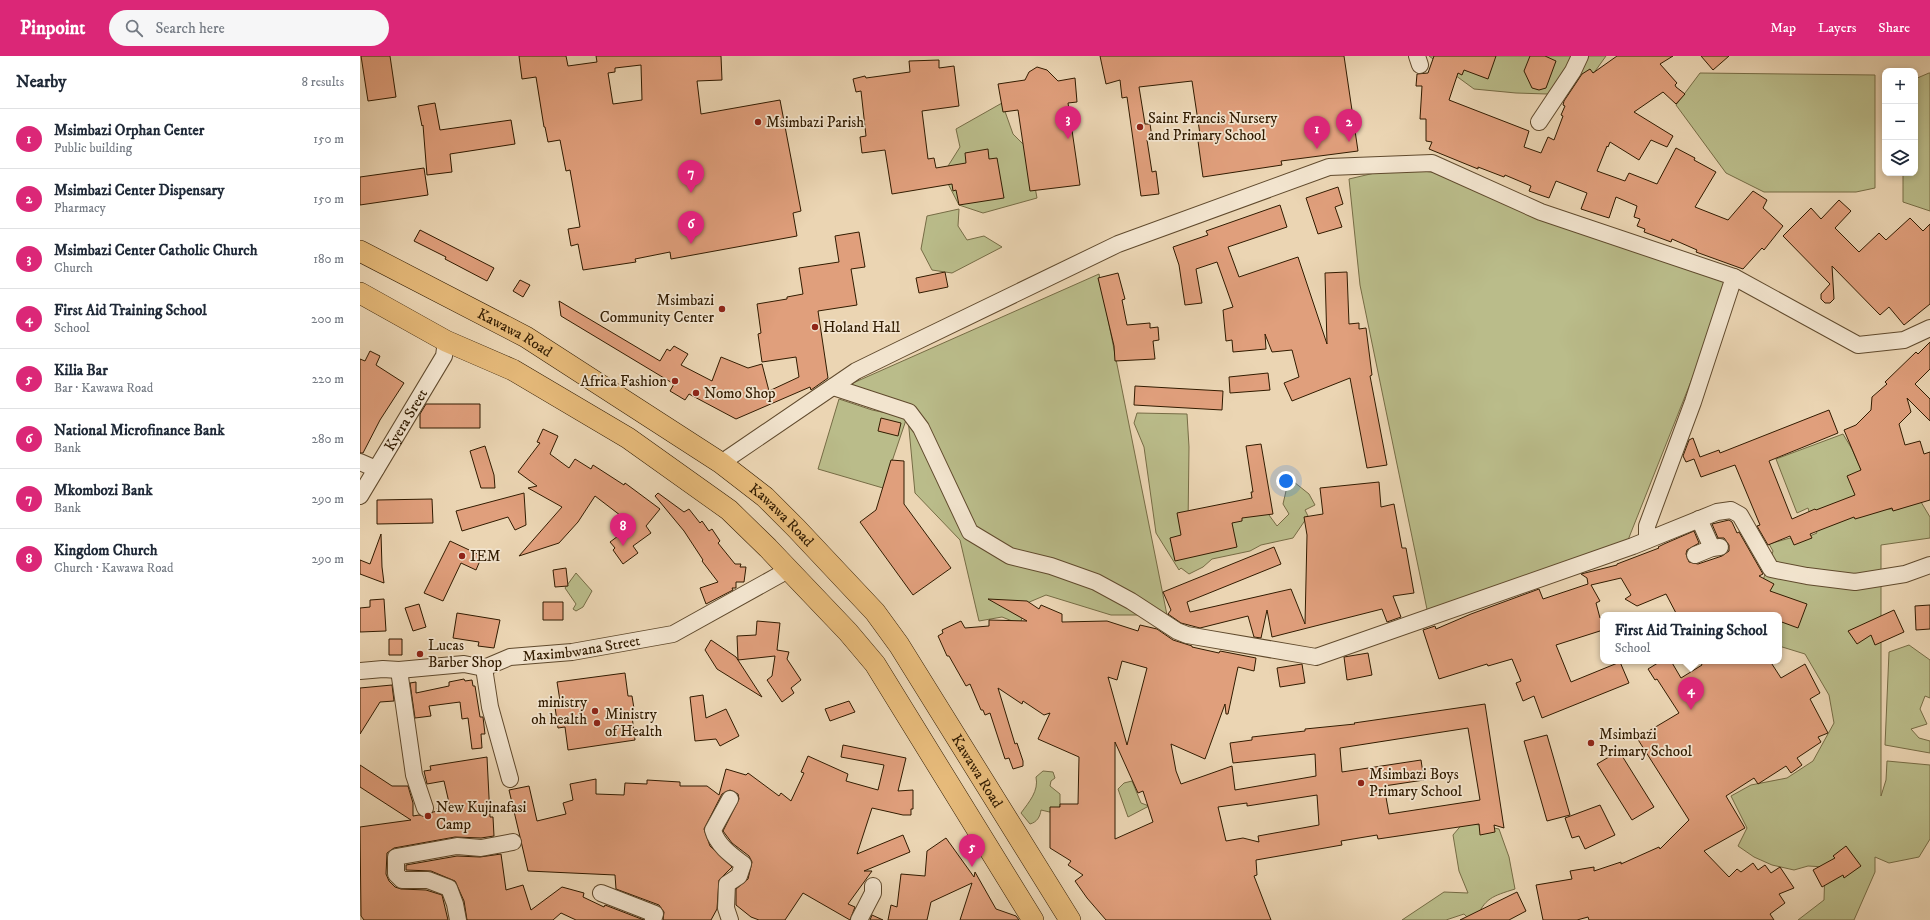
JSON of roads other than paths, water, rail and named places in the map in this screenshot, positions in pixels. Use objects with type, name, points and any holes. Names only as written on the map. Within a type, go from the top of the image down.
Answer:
[{"type":"main road","name":"Kawawa Road","points":[[360,251],[526,337],[722,463],[765,497],[875,612],[899,645],[1070,920]]},
{"type":"main road","name":"Kawawa Road","points":[[360,293],[446,341],[513,370],[628,438],[728,510],[785,566],[848,632],[875,664],[1032,919]]},
{"type":"street","points":[[1540,122],[1580,56]]},
{"type":"street","points":[[722,463],[856,371],[1118,244],[1329,167],[1432,162],[1541,212],[1734,277],[1858,345],[1904,340],[1930,328]]},
{"type":"street","points":[[1647,540],[1647,526],[1693,402],[1734,277]]},
{"type":"street","name":"Kyera Sreet","points":[[360,496],[444,356],[446,341]]},
{"type":"street","points":[[833,387],[909,412],[922,428],[970,532],[1010,556],[1051,566],[1096,582],[1131,601],[1177,631],[1187,635],[1229,643],[1316,657],[1436,616],[1647,540],[1717,512],[1731,510],[1740,515],[1771,569],[1807,576],[1855,582],[1906,574],[1930,565]]},
{"type":"street","points":[[360,462],[376,469]]},
{"type":"street","points":[[1695,555],[1716,547],[1699,519]]},
{"type":"street","name":"Maximbwana Street","points":[[484,668],[510,657],[572,652],[673,634],[781,574],[785,566]]},
{"type":"street","points":[[360,671],[383,669],[399,670],[464,664],[484,668],[490,707],[510,779]]},
{"type":"street","points":[[399,670],[414,774],[425,808]]},
{"type":"street","points":[[730,799],[713,830],[715,838],[728,853],[743,864],[739,876],[727,884],[726,908],[730,920]]},
{"type":"street","points":[[458,920],[455,904],[449,888],[428,880],[402,880],[396,874],[396,857],[457,846],[481,848],[513,842]]},
{"type":"street","points":[[859,920],[873,893],[873,886]]},
{"type":"street","points":[[601,893],[655,914],[653,920]]},
{"type":"place","name":"Msimbazi Parish","points":[[758,122]]},
{"type":"place","name":"Saint Francis Nursery and Primary School","points":[[1140,127]]},
{"type":"place","name":"Msimbazi Center Catholic Church","points":[[1068,139]]},
{"type":"place","name":"Msimbazi Center Dispensary","points":[[1349,142]]},
{"type":"place","name":"Msimbazi Orphan Center","points":[[1317,149]]},
{"type":"place","name":"Mkombozi Bank","points":[[691,193]]},
{"type":"place","name":"National Microfinance Bank","points":[[691,244]]},
{"type":"place","name":"Msimbazi Community Center","points":[[722,309]]},
{"type":"place","name":"Holand Hall","points":[[815,327]]},
{"type":"place","name":"Africa Fashion","points":[[675,381]]},
{"type":"place","name":"Nomo Shop","points":[[696,393]]},
{"type":"place","name":"Kingdom Church","points":[[623,546]]},
{"type":"place","name":"IEM","points":[[462,556]]},
{"type":"place","name":"Lucas Barber Shop","points":[[420,654]]},
{"type":"place","name":"First Aid Training School","points":[[1691,710]]},
{"type":"place","name":"ministry oh health","points":[[595,711]]},
{"type":"place","name":"Ministry of Health","points":[[597,723]]},
{"type":"place","name":"Msimbazi Primary School","points":[[1591,743]]},
{"type":"place","name":"Msimbazi Boys Primary School","points":[[1361,783]]},
{"type":"place","name":"New Kujinafasi Camp","points":[[428,816]]},
{"type":"place","name":"Kilia Bar","points":[[972,867]]}]
